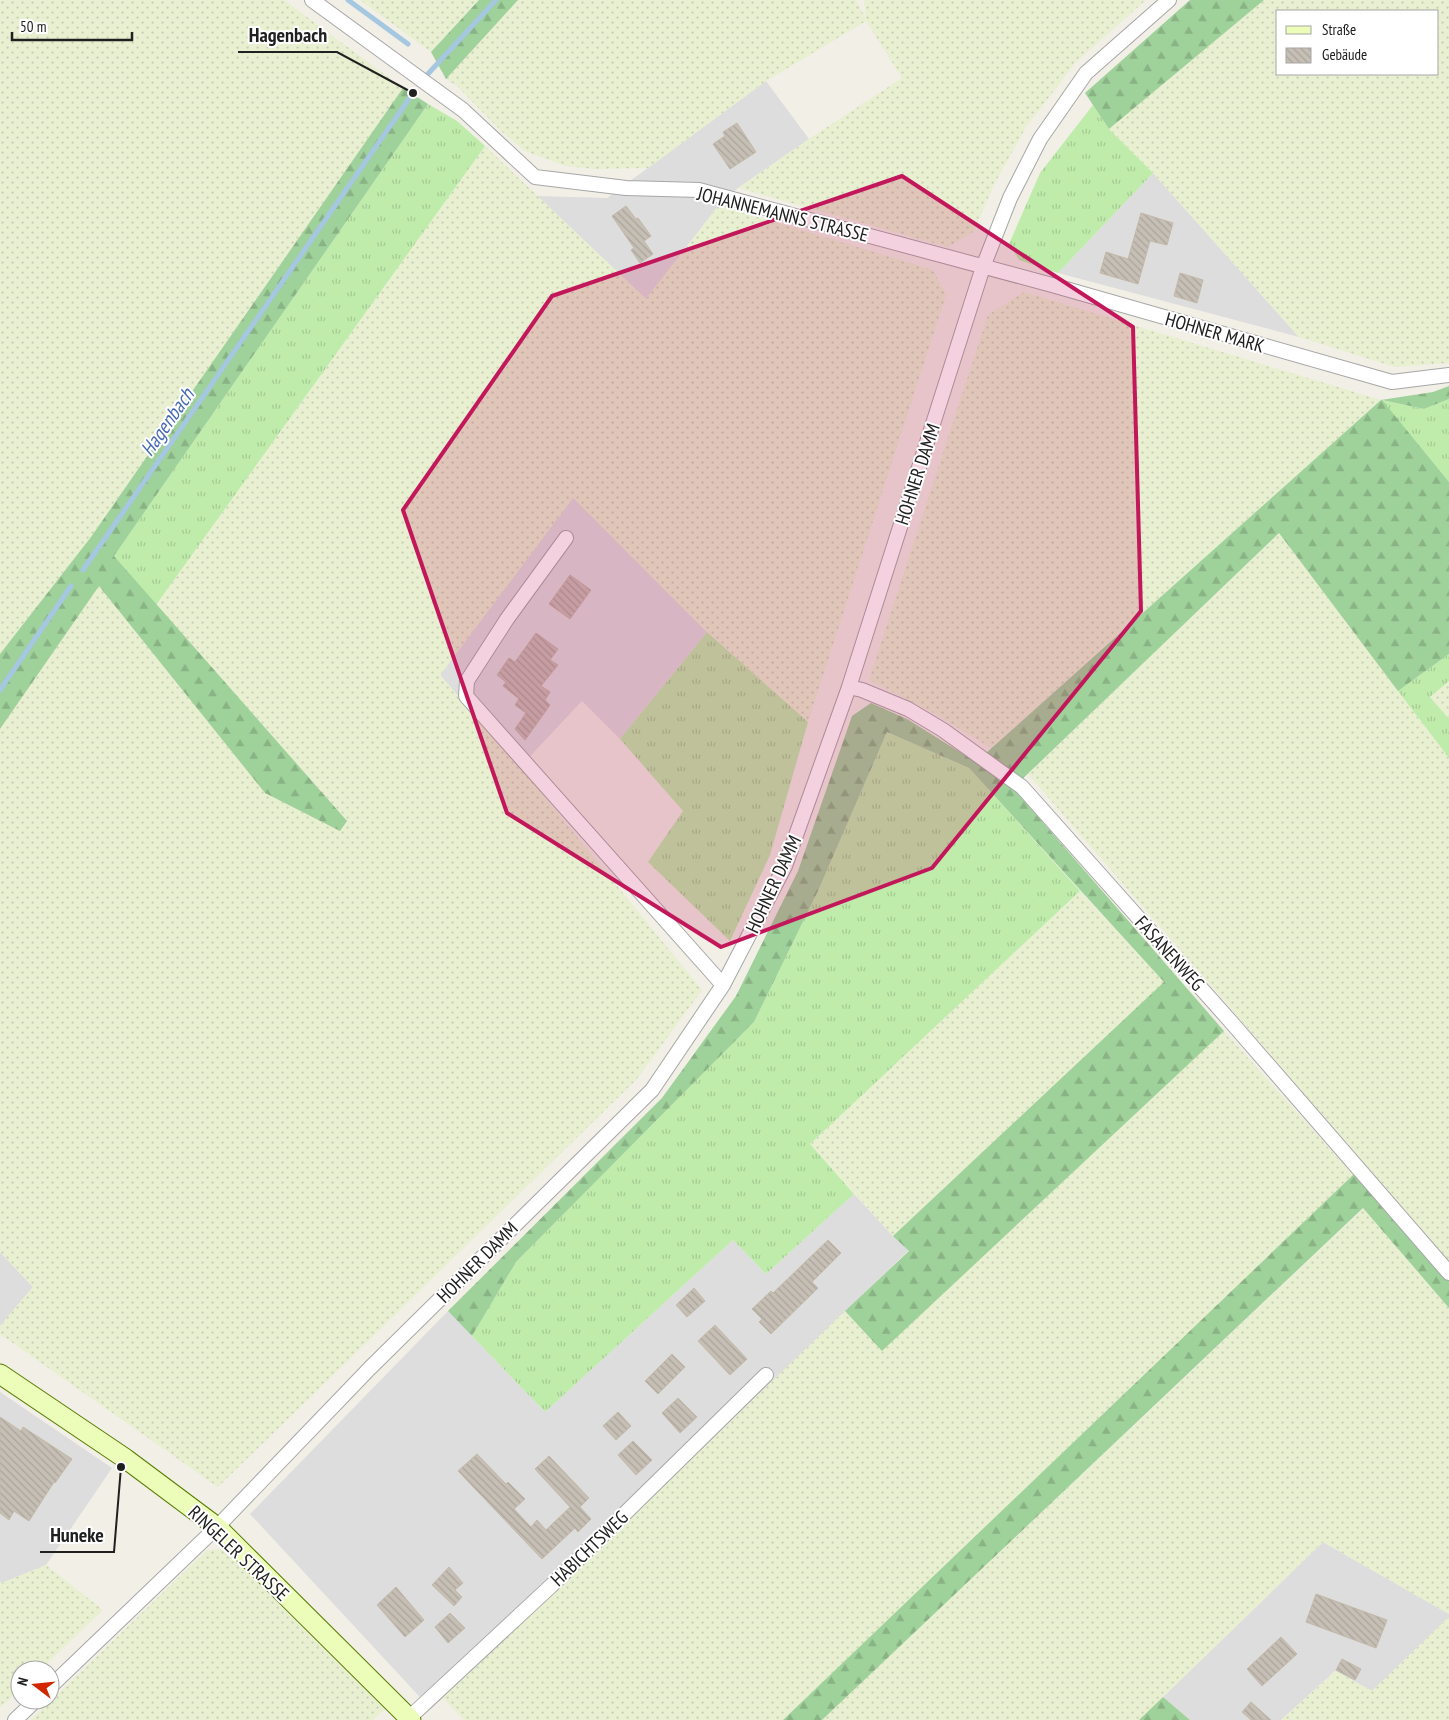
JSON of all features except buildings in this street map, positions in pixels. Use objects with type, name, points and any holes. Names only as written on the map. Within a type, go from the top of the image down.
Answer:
[{"type":"street","name":"JOHANNEMANNS STRASSE","points":[[312,0],[463,110],[535,177],[626,188],[699,190],[983,267]]},
{"type":"street","name":"HOHNER DAMM","points":[[60,1677],[217,1527],[370,1368],[652,1090],[722,985],[785,866],[849,687],[983,267],[1010,198],[1040,139],[1086,73],[1169,0]]},
{"type":"street","name":"HOHNER MARK","points":[[983,267],[1392,382],[1449,375]]},
{"type":"street","points":[[566,538],[507,619],[467,681],[466,696],[722,985]]},
{"type":"street","name":"FASANENWEG","points":[[849,687],[862,690],[908,709],[936,725],[1022,787],[1232,1023],[1449,1273]]},
{"type":"street","name":"RINGELER STRASSE","points":[[0,1374],[126,1460],[217,1527],[410,1719]]},
{"type":"street","name":"HABICHTSWEG","points":[[410,1719],[552,1585],[766,1375]]},
{"type":"street","points":[[15,1720],[26,1710]]},
{"type":"highlighted area","points":[[902,176],[1133,327],[1141,611],[932,868],[721,947],[507,813],[403,510],[552,296]]},
{"type":"shaded area","points":[[766,81],[809,139],[738,188],[719,205],[646,299],[537,196],[607,198]]},
{"type":"shaded area","points":[[1153,173],[1299,337],[1058,273]]},
{"type":"shaded area","points":[[573,497],[707,632],[620,739],[582,701],[520,767],[440,675]]},
{"type":"shaded area","points":[[854,1194],[893,1236],[909,1250],[431,1709],[250,1514],[448,1311],[545,1412],[733,1240],[766,1274]]},
{"type":"shaded area","points":[[0,1252],[33,1287],[0,1326]]},
{"type":"shaded area","points":[[0,1392],[112,1468],[46,1565],[2,1583],[0,1582]]},
{"type":"shaded area","points":[[1323,1542],[1449,1614],[1449,1617],[1372,1691],[1335,1671],[1281,1720],[1190,1720],[1163,1697]]},
{"type":"green space","points":[[0,0],[284,0],[403,88],[91,537],[0,654]]},
{"type":"green space","points":[[360,0],[479,0],[431,52]]},
{"type":"green space","points":[[479,0],[518,0],[446,79],[431,52]]},
{"type":"green space","points":[[518,0],[856,0],[866,19],[864,0],[1146,0],[1076,62],[1026,127],[993,187],[973,232],[948,247],[738,188],[902,78],[866,21],[766,81],[648,168],[594,169],[566,166],[525,151],[502,132],[457,86],[446,79]]},
{"type":"green space","points":[[1190,0],[1264,0],[1109,129],[1085,93]]},
{"type":"green space","points":[[1264,0],[1449,0],[1449,363],[1395,367],[1299,337],[1153,173],[1109,129]]},
{"type":"green space","points":[[403,88],[428,104],[114,556],[347,821],[340,831],[265,793],[99,586],[0,729],[0,654],[91,537]]},
{"type":"green space","points":[[428,104],[457,121],[485,146],[156,605],[114,556]]},
{"type":"green space","points":[[1093,105],[1109,129],[1153,173],[1058,273],[1019,260],[1009,244],[1040,173]]},
{"type":"green space","points":[[485,146],[646,299],[719,205],[933,270],[946,295],[808,722],[707,632],[573,498],[440,675],[520,767],[702,990],[636,1080],[218,1487],[0,1334],[0,1326],[33,1287],[0,1252],[0,729],[99,585],[265,793],[340,830],[347,821],[156,605]]},
{"type":"green space","points":[[1024,292],[1381,400],[991,748],[932,712],[869,680],[988,315]]},
{"type":"green space","points":[[1449,386],[1449,399],[1424,409],[1382,400],[1449,482],[1449,654],[1398,691],[1279,533],[1013,788],[1224,1031],[882,1351],[845,1311],[909,1251],[893,1236],[1164,982],[969,768],[887,732],[818,891],[754,1022],[516,1262],[472,1336],[448,1311],[662,1098],[736,996],[798,871],[852,716],[871,703],[907,719],[976,762],[1381,400],[1433,392]]},
{"type":"green space","points":[[1449,399],[1449,482],[1381,400],[1424,409]]},
{"type":"green space","points":[[1279,533],[1449,758],[1449,1261],[1028,774]]},
{"type":"green space","points":[[707,632],[808,722],[770,855],[730,941],[648,862],[683,811],[620,739]]},
{"type":"green space","points":[[1449,654],[1449,681],[1430,697],[1449,719],[1449,758],[1398,691]]},
{"type":"green space","points":[[1449,681],[1449,719],[1430,697]]},
{"type":"green space","points":[[887,732],[969,768],[1080,891],[810,1144],[854,1194],[766,1274],[733,1240],[545,1412],[472,1336],[516,1262],[754,1022],[818,891]]},
{"type":"green space","points":[[1080,891],[1164,982],[893,1236],[810,1144]]},
{"type":"green space","points":[[1224,1031],[1353,1175],[783,1720],[464,1720],[443,1698],[845,1311],[882,1350]]},
{"type":"green space","points":[[1370,1171],[1449,1261],[1449,1308],[1363,1208],[822,1720],[783,1720],[1353,1175]]},
{"type":"green space","points":[[1364,1208],[1449,1308],[1449,1614],[1323,1542],[1139,1720],[822,1720]]},
{"type":"green space","points":[[230,1549],[386,1708],[373,1720],[31,1720],[41,1710],[60,1710],[60,1692],[207,1550]]},
{"type":"green space","points":[[46,1565],[103,1610],[50,1660],[10,1660],[10,1698],[0,1708],[0,1582],[2,1583]]},
{"type":"green space","points":[[1449,1617],[1449,1720],[1281,1720],[1336,1671],[1372,1691]]},
{"type":"green space","points":[[1163,1697],[1190,1720],[1139,1720]]},
{"type":"waterway","points":[[348,0],[408,44]]},
{"type":"waterway","name":"Hagenbach","points":[[426,76],[496,0]]},
{"type":"waterway","name":"Hagenbach","points":[[83,570],[413,93]]},
{"type":"waterway","name":"Hagenbach","points":[[0,690],[71,586]]},
{"type":"place","name":"Hagenbach","points":[[413,93]]},
{"type":"place","name":"Huneke","points":[[121,1467]]}]
